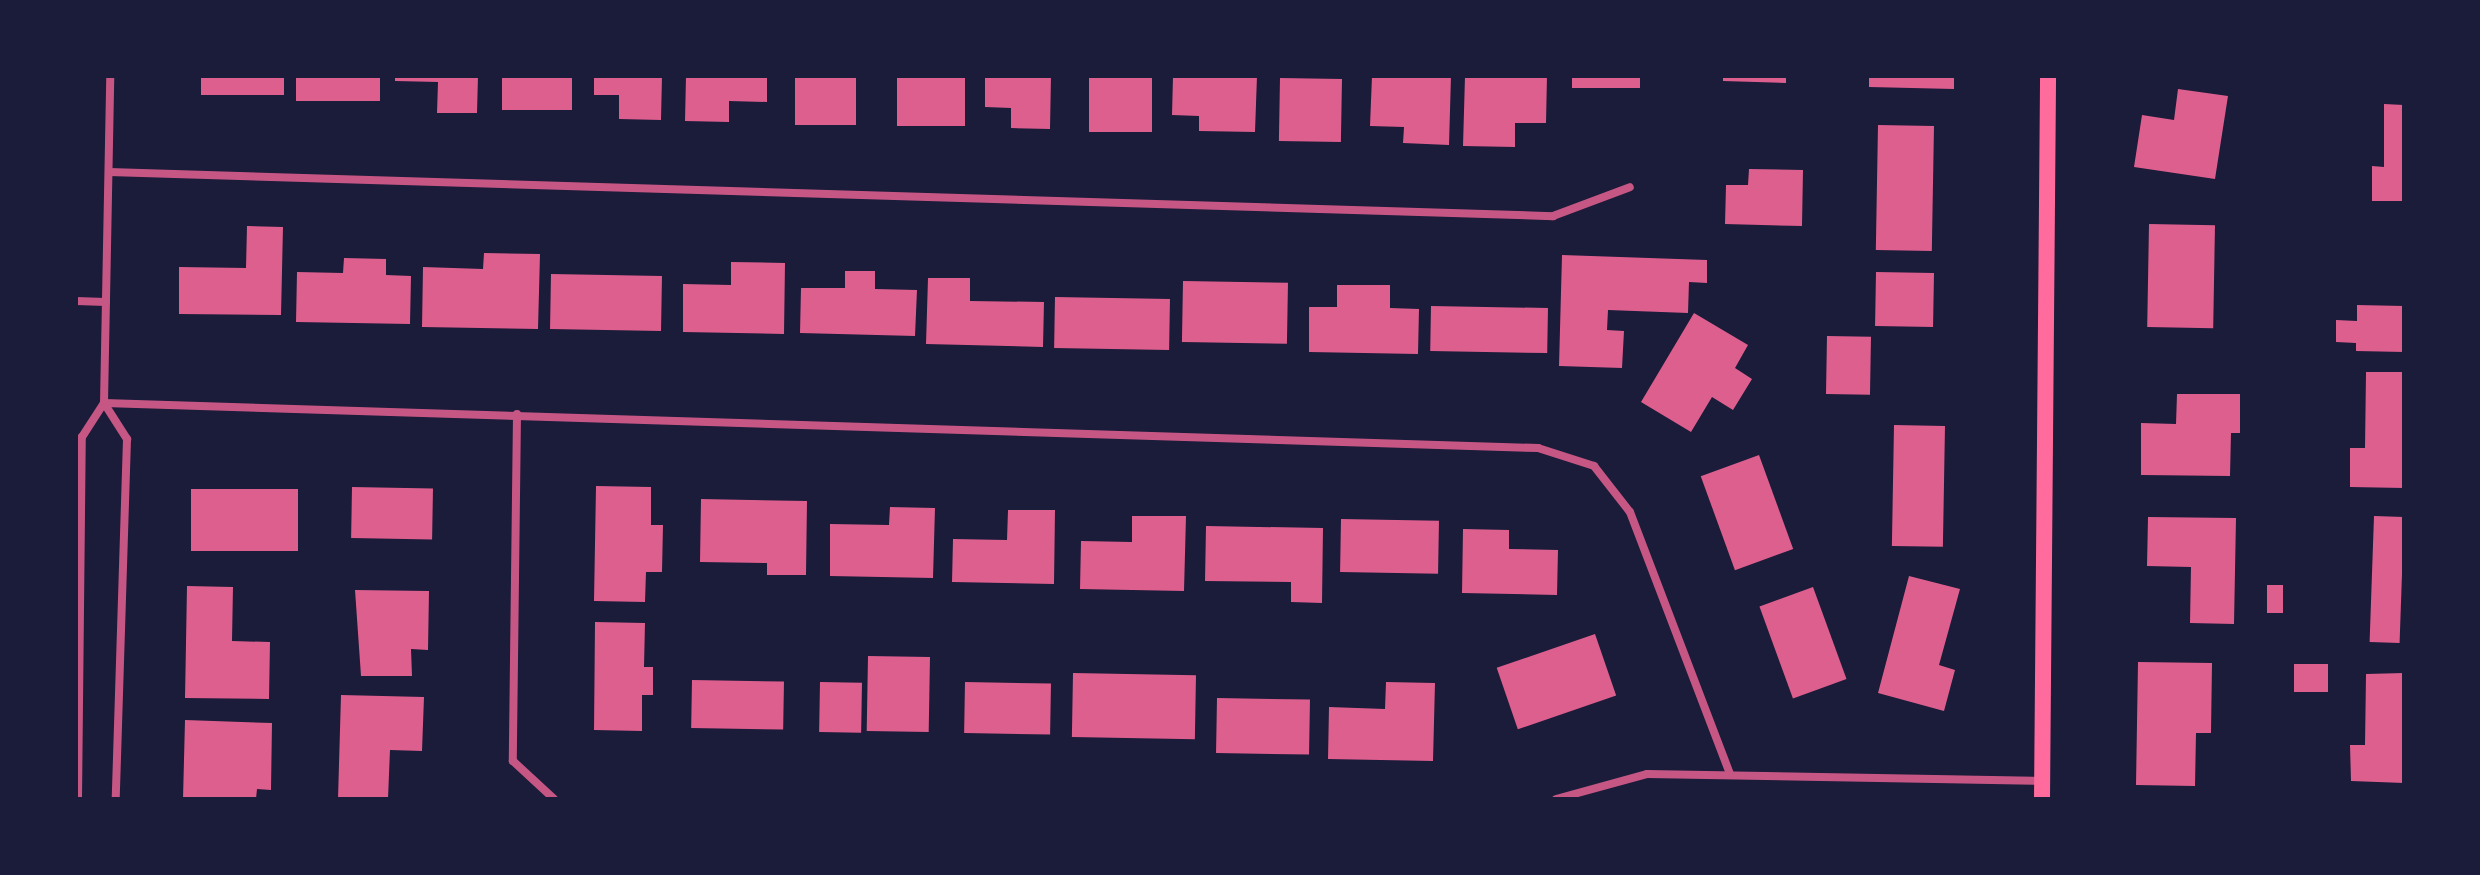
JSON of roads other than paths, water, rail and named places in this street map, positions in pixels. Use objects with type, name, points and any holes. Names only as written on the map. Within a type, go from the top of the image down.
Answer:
[{"type":"main road","points":[[2042,799],[2048,76]]},
{"type":"street","points":[[78,799],[82,437],[104,403],[110,76]]},
{"type":"street","points":[[109,172],[1553,216],[1630,187]]},
{"type":"street","points":[[76,301],[106,302]]},
{"type":"street","points":[[104,403],[1538,448],[1594,466],[1630,512],[1730,774]]},
{"type":"street","points":[[104,403],[127,439],[116,799]]},
{"type":"street","points":[[517,414],[513,761],[554,799]]},
{"type":"street","points":[[1556,799],[1647,774],[2043,781]]}]
